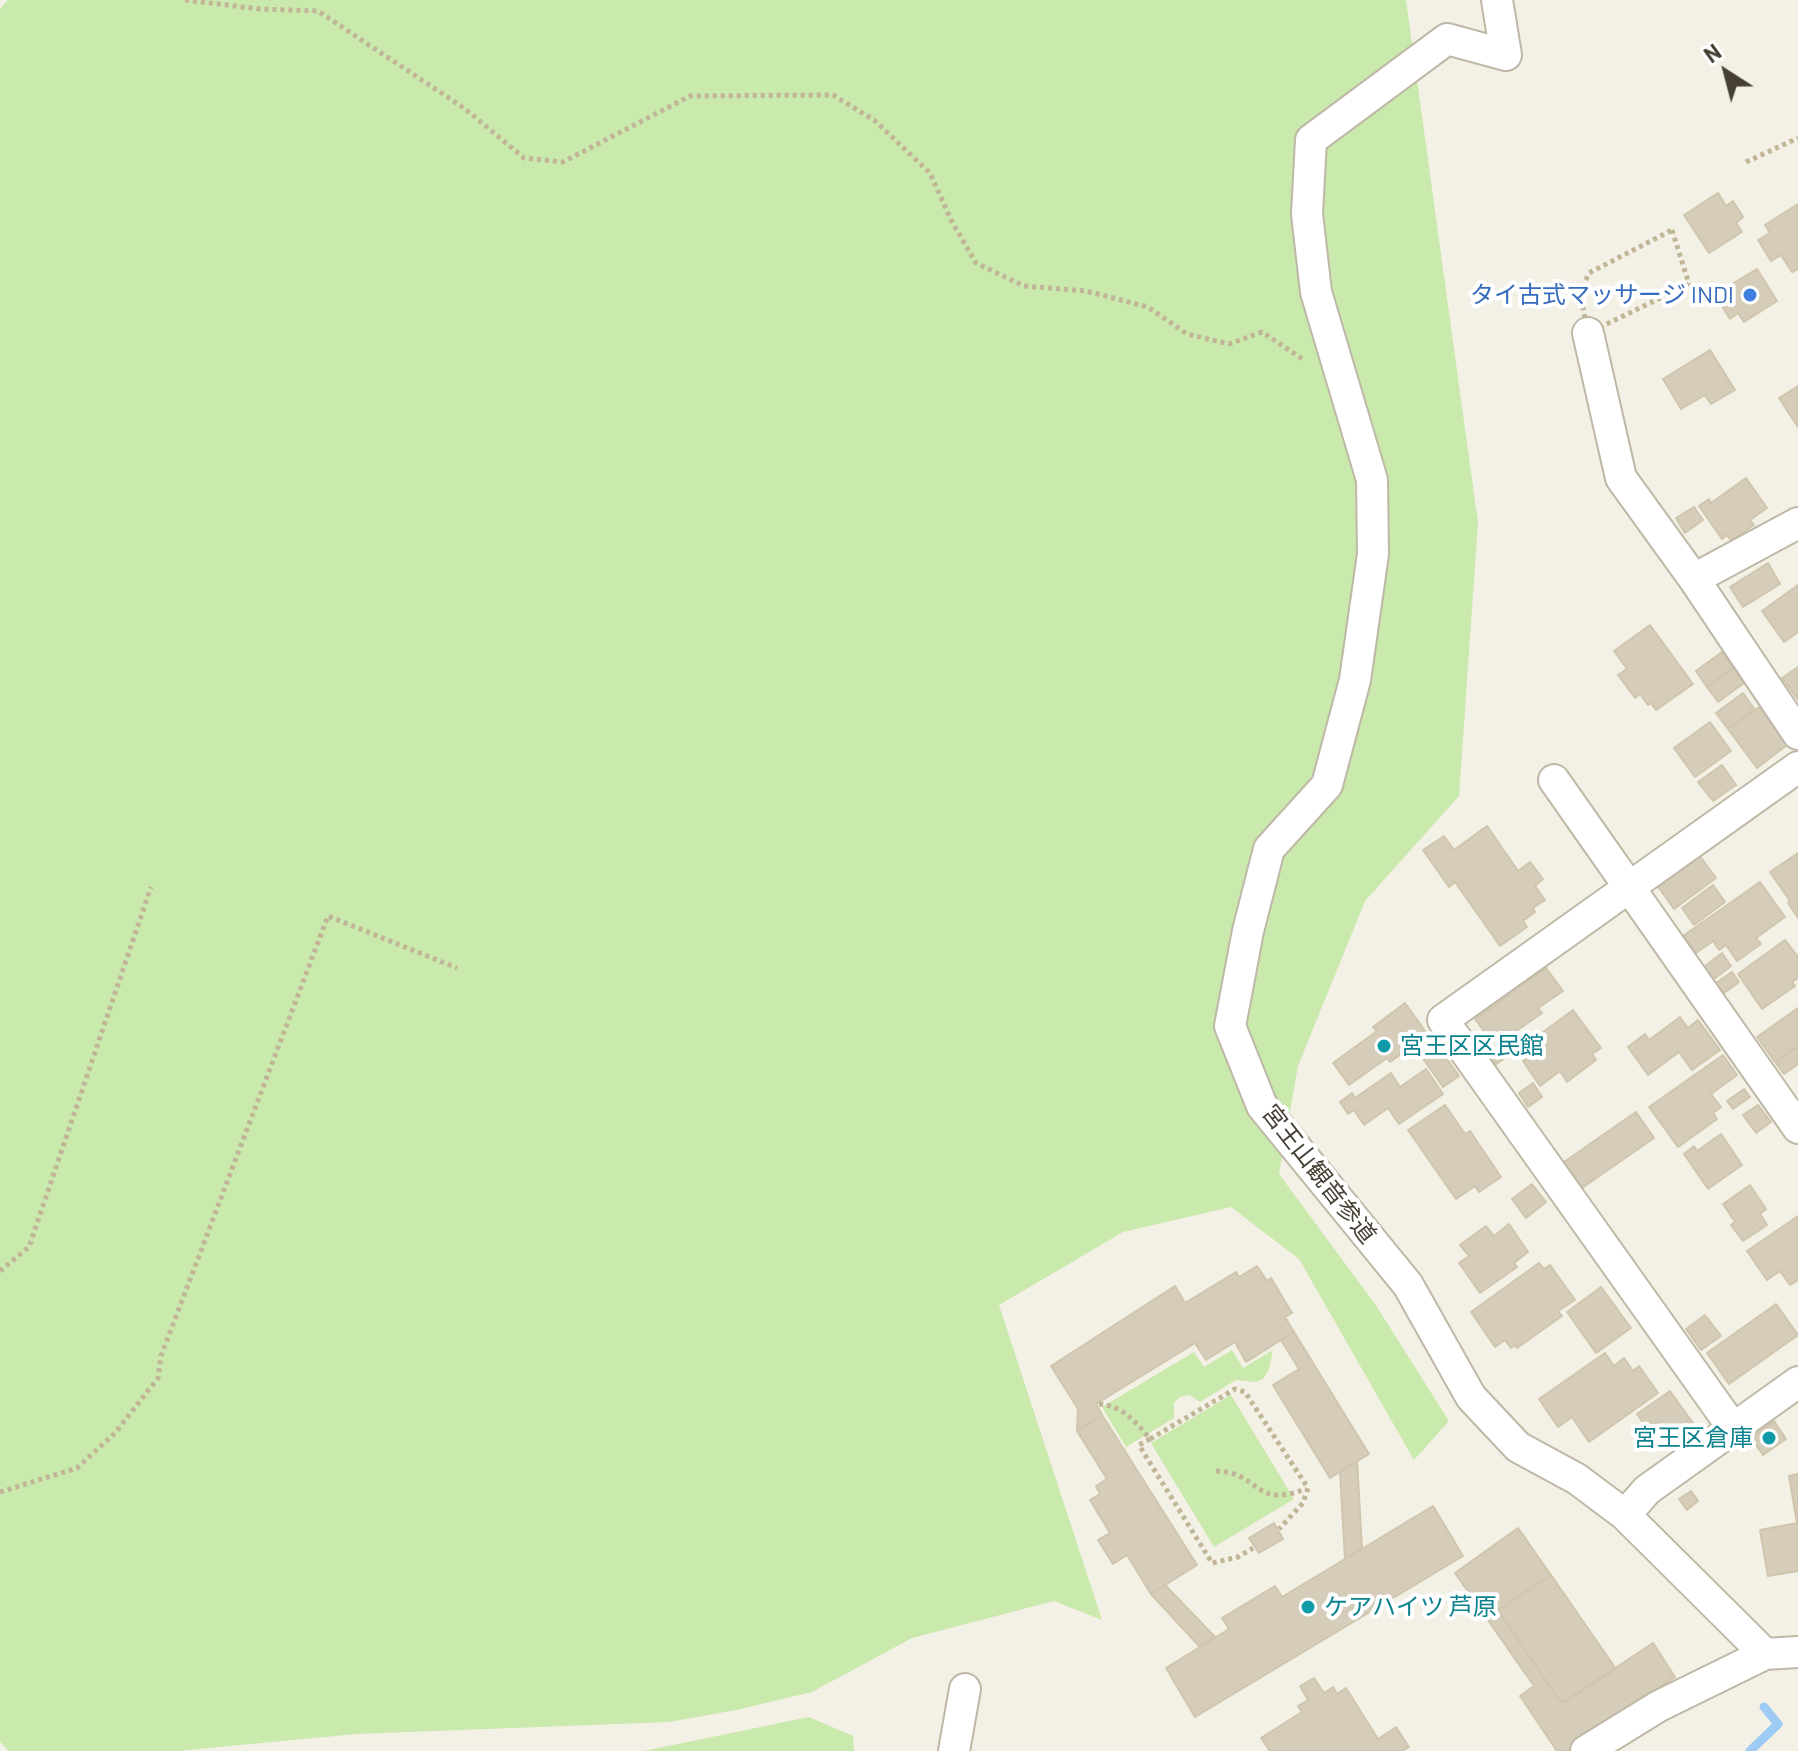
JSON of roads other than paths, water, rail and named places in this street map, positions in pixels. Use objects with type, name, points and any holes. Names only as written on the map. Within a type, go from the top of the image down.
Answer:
[{"type":"street","name":"宮王山観音参道","points":[[1497,0],[1506,55],[1447,39],[1311,140],[1307,214],[1316,292],[1372,480],[1373,554],[1355,680],[1327,785],[1269,849],[1248,931],[1230,1026],[1262,1106],[1408,1285],[1471,1397],[1518,1447],[1577,1479],[1625,1515],[1765,1654]]},
{"type":"street","points":[[1588,333],[1621,478],[1694,579],[1798,734]]},
{"type":"street","points":[[1694,579],[1798,523]]},
{"type":"street","points":[[1733,1428],[1443,1020],[1798,767]]},
{"type":"street","points":[[1554,780],[1798,1128]]},
{"type":"street","points":[[1625,1515],[1647,1490],[1798,1382]]},
{"type":"street","points":[[1586,1751],[1659,1706],[1765,1654],[1798,1652]]},
{"type":"street","points":[[954,1751],[965,1689]]},
{"type":"waterway","points":[[1750,1751],[1778,1724],[1764,1707]]},
{"type":"place","name":"タイ古式マッサージ INDI","points":[[1750,295]]},
{"type":"place","name":"宮王区区民館","points":[[1384,1046]]},
{"type":"place","name":"宮王区倉庫","points":[[1769,1438]]},
{"type":"place","name":"ケアハイツ 芦原","points":[[1308,1607]]}]
